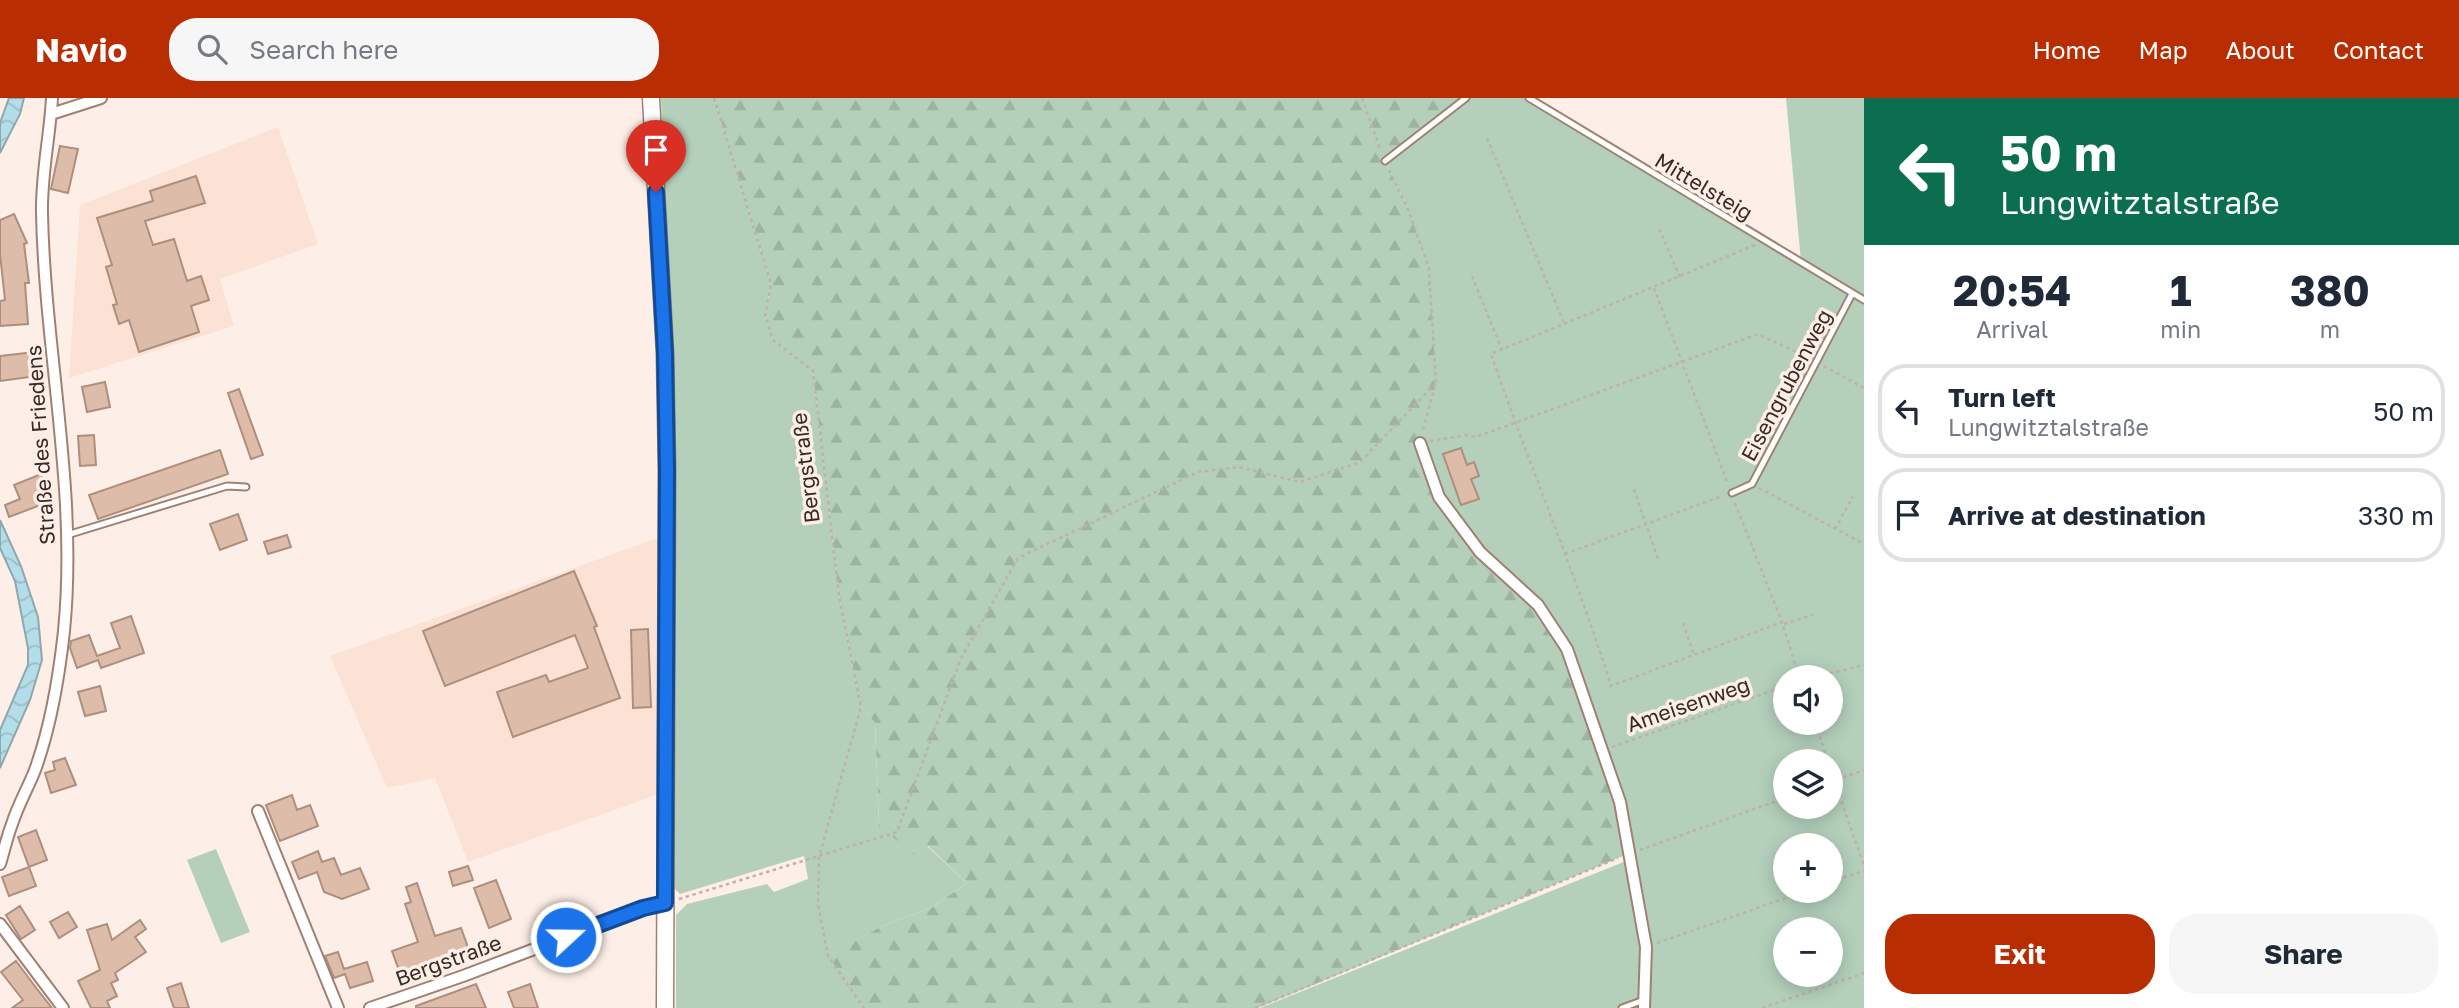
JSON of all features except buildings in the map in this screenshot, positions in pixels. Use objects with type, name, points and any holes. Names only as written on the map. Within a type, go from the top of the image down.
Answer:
[{"type":"main road","points":[[651,98],[665,353],[667,470],[665,1008]]},
{"type":"street","name":"Straße des Friedens","points":[[0,864],[11,824],[35,770],[54,697],[64,631],[67,535],[64,454],[42,216],[52,98]]},
{"type":"street","points":[[51,114],[101,98]]},
{"type":"street","points":[[1420,443],[1439,497],[1479,552],[1538,605],[1567,649],[1620,802],[1646,947],[1644,1004]]},
{"type":"street","points":[[258,811],[338,1008]]},
{"type":"street","name":"Bergstraße","points":[[370,1008],[643,908],[665,903]]},
{"type":"street","points":[[0,924],[64,1008]]},
{"type":"lane","points":[[1385,161],[1466,98]]},
{"type":"lane","name":"Mittelsteig","points":[[1529,98],[1864,300]]},
{"type":"lane","name":"Eisengrubenweg","points":[[1731,493],[1752,484],[1852,294]]},
{"type":"lane","points":[[67,535],[227,486],[246,487]]},
{"type":"lane","points":[[1622,1008],[1644,1004]]},
{"type":"path","name":"Bergstraße","points":[[714,98],[771,284],[765,315],[773,340],[813,371],[839,596],[861,707],[819,857],[818,904],[828,956],[863,1008]]},
{"type":"path","points":[[1362,98],[1429,268],[1436,383],[1420,443],[1468,435],[1476,438],[1758,334],[1864,387]]},
{"type":"path","points":[[1487,138],[1564,324]]},
{"type":"path","points":[[1659,229],[1680,277]]},
{"type":"path","points":[[1764,241],[1490,354],[1593,628],[1611,686],[1782,623],[1812,615],[1815,611]]},
{"type":"path","points":[[1472,276],[1502,349]]},
{"type":"path","points":[[1654,288],[1782,623],[1795,665]]},
{"type":"path","points":[[665,903],[897,832],[961,658],[1018,558],[1198,472],[1239,467],[1300,482],[1360,462],[1436,383]]},
{"type":"path","points":[[1752,484],[1864,544]]},
{"type":"path","points":[[1634,489],[1658,559]]},
{"type":"path","points":[[1565,554],[1731,493]]},
{"type":"path","points":[[1835,529],[1853,496]]},
{"type":"path","points":[[1683,623],[1694,655]]},
{"type":"path","points":[[1843,670],[1864,665]]},
{"type":"path","name":"Ameisenweg","points":[[1602,751],[1773,691]]},
{"type":"path","points":[[1843,777],[1864,770]]},
{"type":"path","points":[[1255,1008],[1630,853],[1773,802]]},
{"type":"path","points":[[1843,809],[1864,868],[1843,877]]},
{"type":"path","points":[[1646,947],[1773,903]]},
{"type":"path","points":[[1762,1008],[1864,973]]},
{"type":"shaded area","points":[[278,127],[318,244],[220,279],[234,326],[69,378],[80,205]]},
{"type":"shaded area","points":[[660,537],[656,795],[468,862],[435,778],[387,788],[330,656]]},
{"type":"green space","points":[[661,98],[714,98],[771,284],[765,315],[773,340],[813,371],[839,596],[861,707],[875,723],[879,825],[927,846],[967,883],[931,908],[882,926],[829,956],[864,1008],[676,1008],[676,915],[687,904],[767,884],[774,892],[808,879],[804,856],[680,894],[675,889],[676,471]]},
{"type":"green space","points":[[714,98],[1466,98],[1385,161],[1408,209],[1429,268],[1436,383],[1420,443],[1439,497],[1480,552],[1538,605],[1567,649],[1620,802],[1630,853],[1258,1008],[864,1008],[828,956],[882,926],[931,908],[967,883],[928,846],[915,855],[879,826],[875,723],[861,707],[839,596],[813,372],[773,340],[765,315],[771,284]]},
{"type":"green space","points":[[1466,98],[1529,98],[1801,262],[1786,98],[1864,98],[1864,1008],[1260,1008],[1631,859],[1480,552],[1439,497],[1420,443],[1436,382],[1408,209],[1385,161]]},
{"type":"green space","points":[[216,849],[250,932],[221,943],[187,860]]},
{"type":"water","points":[[9,98],[24,98],[20,114],[0,153],[0,123]]},
{"type":"water","points":[[0,520],[21,566],[38,617],[42,660],[30,700],[0,768],[0,730],[28,665],[28,648],[15,581],[0,548]]},
{"type":"route","points":[[566,937],[643,908],[665,903],[667,470],[665,353],[656,192]]}]
